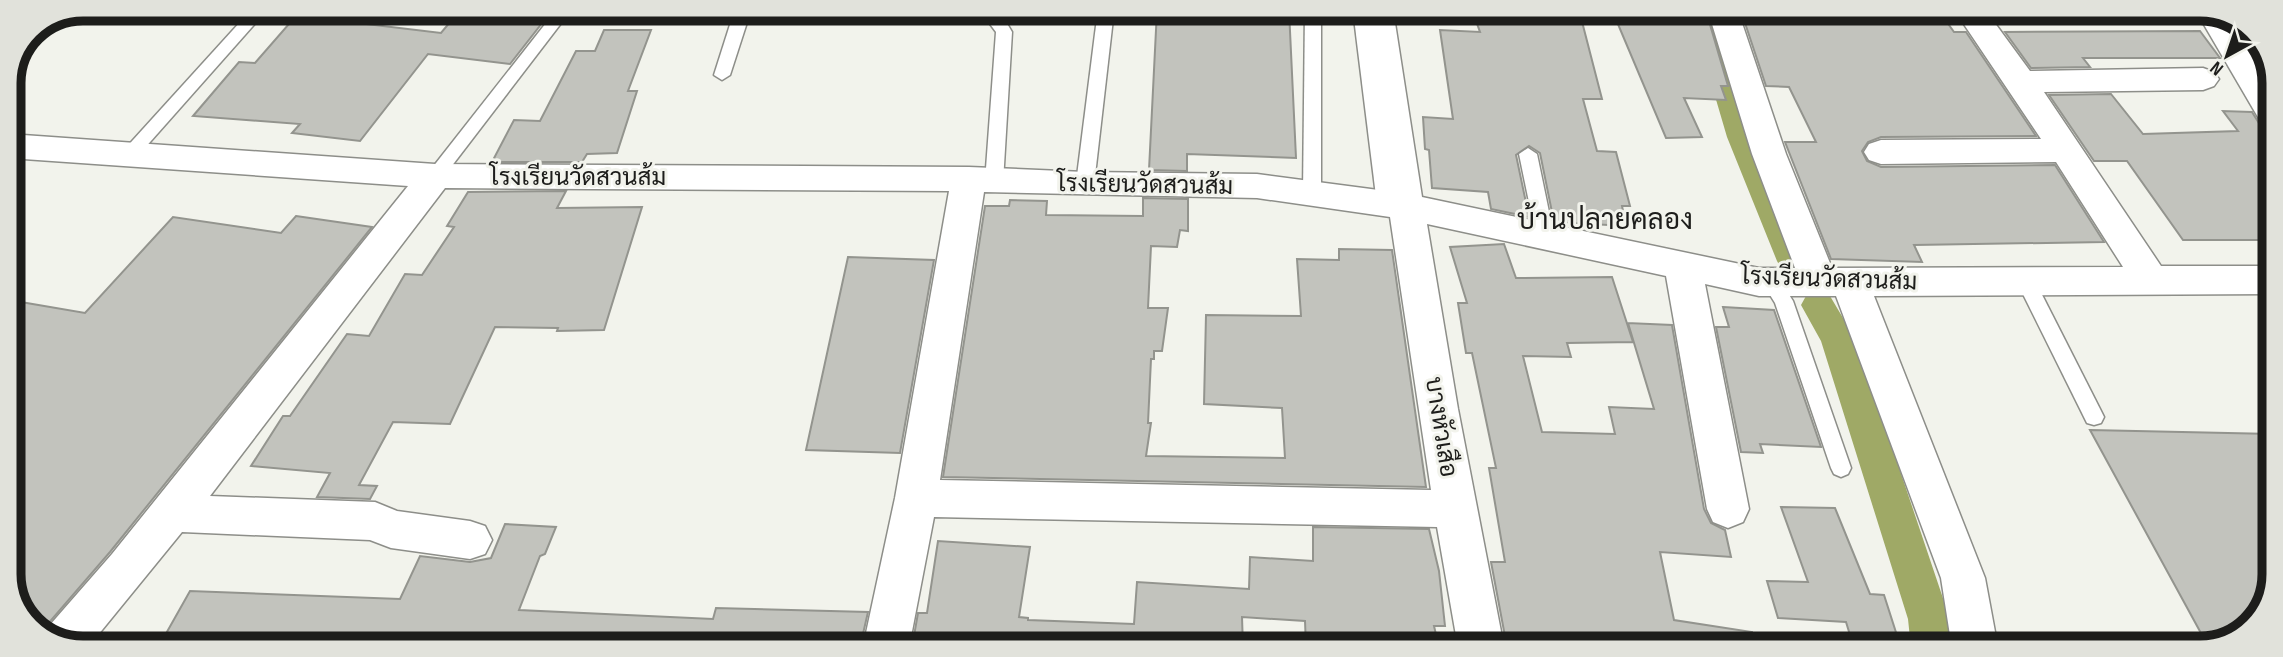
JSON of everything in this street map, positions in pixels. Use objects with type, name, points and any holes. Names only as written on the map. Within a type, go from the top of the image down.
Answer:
[{"type":"street","name":"บางหัวเสือ","points":[[1379,21],[1395,205],[1479,636]]},
{"type":"street","points":[[1726,21],[1769,154],[1834,283],[1963,578],[1973,636]]},
{"type":"street","points":[[1977,21],[2021,82],[2152,282]]},
{"type":"street","points":[[2219,24],[2262,97]]},
{"type":"street","points":[[2021,82],[2203,79]]},
{"type":"street","name":"โรงเรียนวัดสวนส้ม","points":[[21,147],[435,176],[981,180],[1257,186],[1395,205],[1683,267],[1771,282],[2262,281]]},
{"type":"street","points":[[1881,152],[2065,150]]},
{"type":"street","points":[[69,634],[172,513],[435,176]]},
{"type":"street","points":[[888,636],[981,180]]},
{"type":"street","points":[[1683,267],[1728,509]]},
{"type":"street","points":[[916,498],[1454,509]]},
{"type":"street","points":[[172,513],[376,522],[391,529],[470,540]]},
{"type":"lane","points":[[129,155],[249,21]]},
{"type":"lane","points":[[435,176],[556,21]]},
{"type":"lane","points":[[722,75],[739,21]]},
{"type":"lane","points":[[981,180],[1004,32],[999,21]]},
{"type":"lane","points":[[1085,184],[1105,21]]},
{"type":"lane","points":[[1312,193],[1313,21]]},
{"type":"lane","points":[[1363,21],[1395,205]]},
{"type":"lane","points":[[1528,154],[1545,236]]},
{"type":"lane","points":[[1771,282],[1784,301],[1841,468]]},
{"type":"lane","points":[[2026,282],[2094,417]]},
{"type":"building","points":[[292,21],[368,21],[366,24],[441,33],[451,21],[544,21],[510,64],[428,54],[360,141],[292,133],[300,124],[193,116],[239,62],[255,63]]},
{"type":"building","points":[[1156,21],[1290,21],[1296,158],[1187,154],[1187,171],[1149,170]]},
{"type":"building","points":[[1476,21],[1582,21],[1602,99],[1583,99],[1597,151],[1616,152],[1630,206],[1622,206],[1626,226],[1554,222],[1540,153],[1529,146],[1516,155],[1529,217],[1491,209],[1488,192],[1432,188],[1423,117],[1453,119],[1440,30],[1480,32]]},
{"type":"building","points":[[1617,21],[1709,21],[1728,86],[1721,86],[1726,100],[1684,98],[1702,137],[1666,138]]},
{"type":"building","points":[[1744,21],[1946,21],[1954,32],[1966,32],[2036,136],[1881,137],[1868,142],[1862,151],[1867,161],[1881,167],[2055,165],[2104,242],[1914,245],[1922,262],[1831,259],[1785,142],[1816,142],[1789,87],[1766,86]]},
{"type":"building","points":[[604,30],[651,30],[628,91],[637,91],[617,153],[587,154],[582,162],[492,162],[514,120],[540,121],[576,51],[595,51]]},
{"type":"building","points":[[2200,31],[2220,58],[2083,58],[2090,67],[2031,68],[2005,32]]},
{"type":"building","points":[[2111,94],[2143,134],[2238,131],[2223,111],[2252,112],[2262,126],[2262,240],[2183,240],[2127,161],[2094,161],[2049,95]]},
{"type":"building","points":[[566,191],[557,208],[642,207],[604,330],[557,331],[558,328],[495,327],[450,424],[393,422],[359,485],[377,486],[370,499],[317,497],[330,473],[251,466],[283,416],[290,416],[347,334],[369,336],[405,274],[422,275],[454,227],[447,226],[468,192]]},
{"type":"building","points":[[1143,198],[1188,199],[1188,231],[1180,230],[1177,247],[1151,246],[1148,308],[1168,308],[1162,351],[1154,351],[1154,359],[1151,359],[1148,423],[1151,423],[1146,456],[1285,458],[1282,408],[1204,404],[1206,315],[1301,316],[1297,259],[1339,260],[1339,249],[1392,250],[1426,487],[943,477],[985,206],[1009,206],[1010,200],[1047,201],[1046,215],[1143,216]]},
{"type":"building","points":[[296,216],[372,227],[110,552],[47,625],[31,609],[21,579],[21,302],[85,313],[173,217],[281,233]]},
{"type":"building","points":[[1504,244],[1516,278],[1612,277],[1633,342],[1567,343],[1571,357],[1523,356],[1542,432],[1615,434],[1609,407],[1654,409],[1628,323],[1672,325],[1704,509],[1711,523],[1725,530],[1731,557],[1660,552],[1674,620],[1752,632],[1752,636],[1505,636],[1491,562],[1505,562],[1489,468],[1496,468],[1472,353],[1466,353],[1458,303],[1467,303],[1450,247]]},
{"type":"building","points":[[848,257],[934,260],[900,453],[806,450]]},
{"type":"building","points":[[1723,307],[1774,310],[1821,447],[1760,444],[1763,453],[1741,452],[1716,327],[1729,327]]},
{"type":"building","points":[[2090,430],[2262,434],[2260,590],[2252,609],[2238,623],[2220,633],[2202,636]]},
{"type":"building","points":[[1781,507],[1835,508],[1870,594],[1884,595],[1897,636],[1850,636],[1846,622],[1778,618],[1767,581],[1808,582]]},
{"type":"building","points":[[505,524],[556,527],[545,554],[540,556],[519,610],[713,619],[716,608],[868,612],[863,636],[165,636],[190,591],[400,599],[420,556],[470,562],[491,558]]},
{"type":"building","points":[[1313,527],[1429,529],[1439,571],[1445,626],[1434,626],[1436,636],[1306,636],[1305,621],[1242,617],[1243,636],[914,636],[918,613],[927,613],[938,541],[1030,547],[1019,617],[1028,620],[1134,624],[1137,582],[1249,589],[1250,557],[1313,561]]},
{"type":"waterway","points":[[1707,21],[1742,137],[1794,261]]},
{"type":"waterway","points":[[1818,305],[1838,340],[1929,619],[1931,636]]},
{"type":"district","name":"บ้านปลายคลอง","points":[[1605,220]]}]
